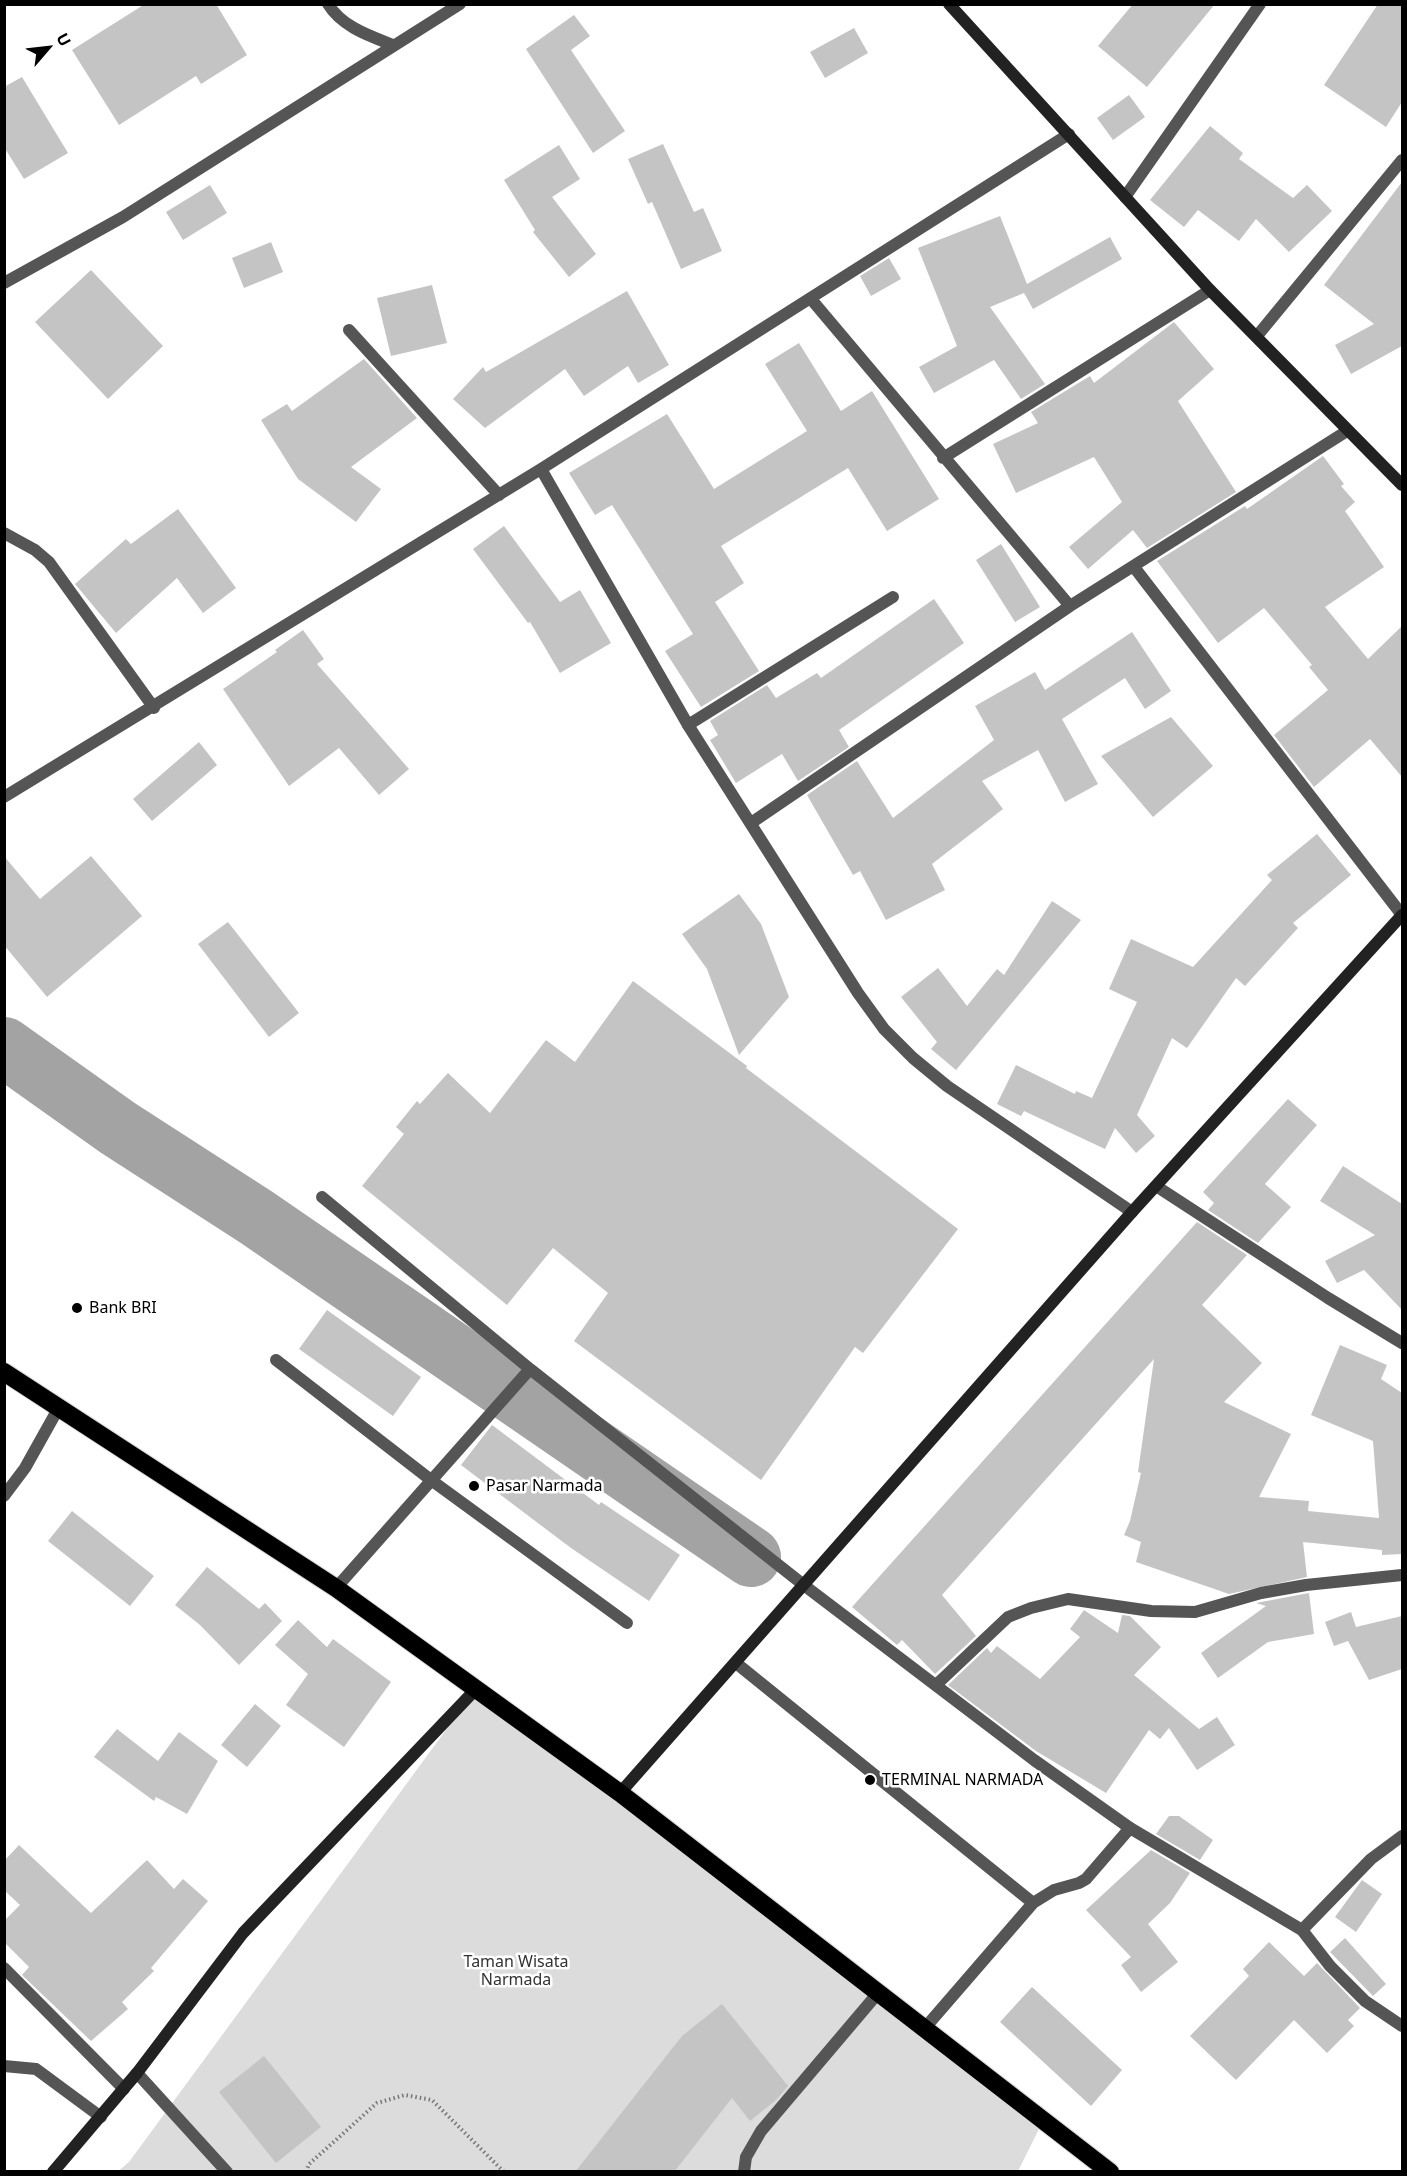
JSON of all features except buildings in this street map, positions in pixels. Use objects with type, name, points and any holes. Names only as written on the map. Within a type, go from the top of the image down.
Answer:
[{"type":"highway","points":[[4,1372],[336,1588],[620,1793],[1110,2172]]},
{"type":"street","points":[[328,4],[333,13],[353,28],[393,45]]},
{"type":"street","points":[[4,283],[123,217],[460,4]]},
{"type":"street","points":[[949,4],[1210,290],[1402,485]]},
{"type":"street","points":[[1125,197],[1260,4]]},
{"type":"street","points":[[4,797],[154,708],[541,470],[1069,134]]},
{"type":"street","points":[[1257,336],[1402,160]]},
{"type":"street","points":[[943,458],[1210,290]]},
{"type":"street","points":[[811,299],[1070,606]]},
{"type":"street","points":[[350,330],[499,495]]},
{"type":"street","points":[[751,823],[1070,606],[1347,431]]},
{"type":"street","points":[[541,470],[688,725],[858,993],[884,1029],[946,1086],[1132,1212]]},
{"type":"street","points":[[4,533],[35,550],[49,562],[154,708]]},
{"type":"street","points":[[620,1793],[805,1586],[1132,1212],[1402,915],[1134,567]]},
{"type":"street","points":[[688,725],[894,597]]},
{"type":"street","points":[[1156,1186],[1328,1298],[1402,1343]]},
{"type":"street","points":[[322,1197],[530,1369],[805,1586],[1034,1760],[1130,1828],[1302,1930],[1330,1966],[1365,2001],[1402,2026]]},
{"type":"street","points":[[276,1360],[431,1480],[627,1623]]},
{"type":"street","points":[[336,1588],[530,1369]]},
{"type":"street","points":[[4,1496],[25,1468],[58,1409]]},
{"type":"street","points":[[936,1685],[1008,1617],[1030,1608],[1068,1599],[1151,1611],[1195,1612],[1284,1589],[1402,1575]]},
{"type":"street","points":[[736,1663],[1033,1903]]},
{"type":"street","points":[[53,2172],[124,2089],[243,1933],[476,1689]]},
{"type":"street","points":[[924,2029],[1033,1903],[1054,1890],[1086,1879],[1130,1828]]},
{"type":"street","points":[[1302,1930],[1371,1860],[1402,1836]]},
{"type":"street","points":[[4,1968],[124,2089]]},
{"type":"street","points":[[744,2172],[746,2157],[761,2131],[878,1993]]},
{"type":"street","points":[[4,2066],[36,2069],[101,2117]]},
{"type":"street","points":[[136,2073],[227,2172]]},
{"type":"path","points":[[306,2172],[309,2164],[377,2103],[405,2095],[432,2100],[504,2172]]},
{"type":"green space","name":"Taman Wisata Narmada","points":[[476,1689],[1041,2125],[1018,2171],[117,2172],[129,2162]]},
{"type":"waterway","points":[[4,1047],[118,1128],[256,1217],[751,1557]]},
{"type":"place","name":"Bank BRI","points":[[77,1308]]},
{"type":"place","name":"Pasar Narmada","points":[[474,1486]]},
{"type":"place","name":"TERMINAL NARMADA","points":[[870,1780]]}]
